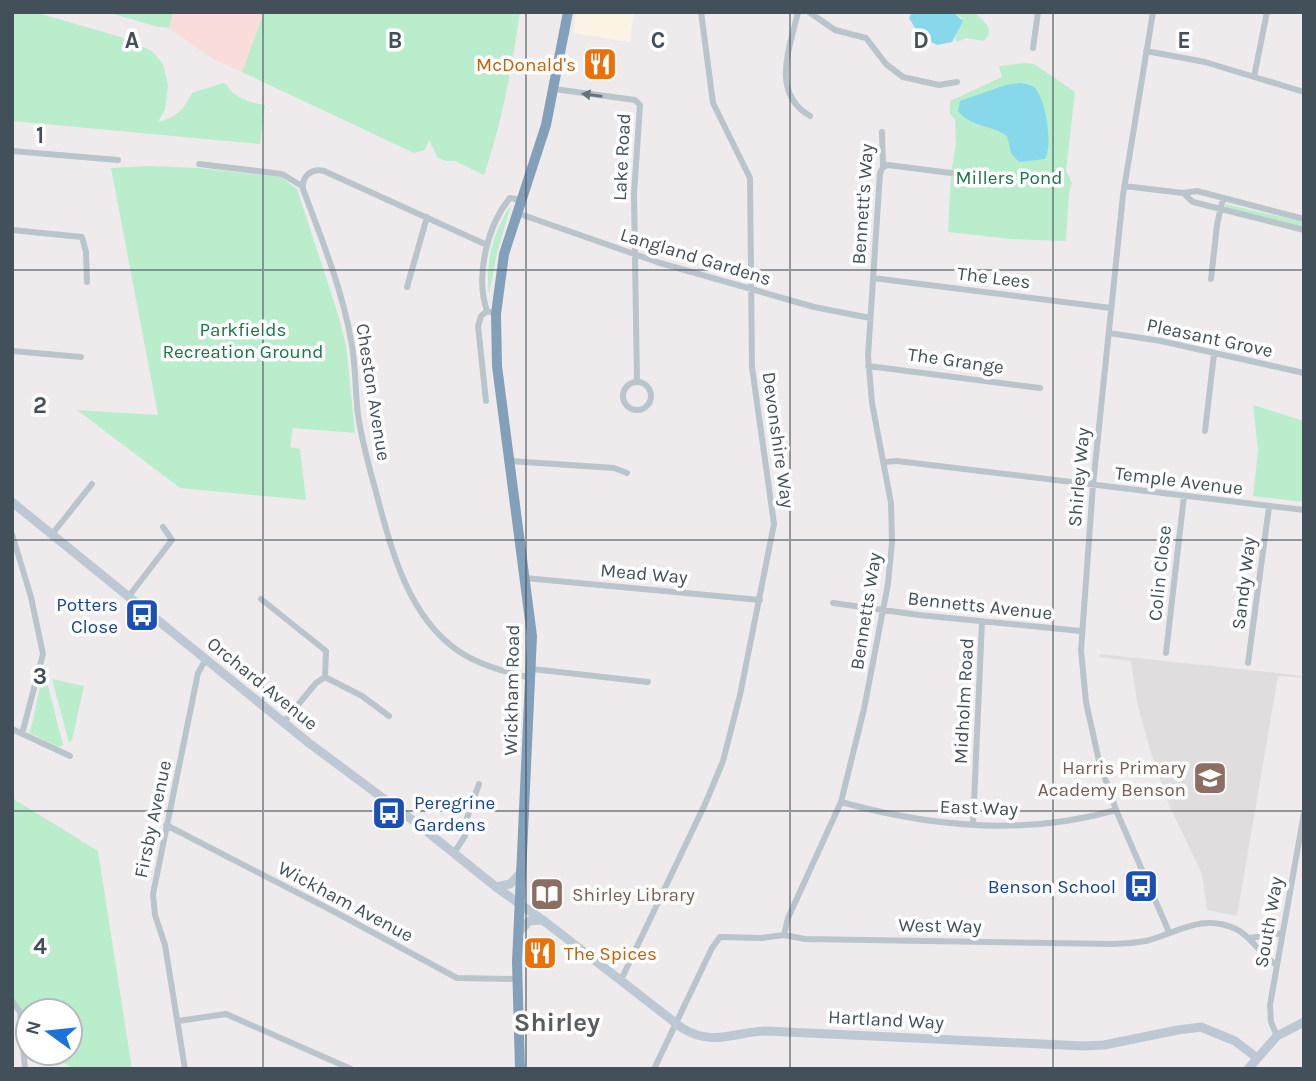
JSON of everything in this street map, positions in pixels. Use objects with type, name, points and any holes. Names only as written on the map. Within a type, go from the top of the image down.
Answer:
[{"type":"highway","name":"Wickham Road","points":[[520,1069],[517,937],[532,628],[491,312],[517,213],[543,135],[568,12]]},
{"type":"street","name":"Devonshire Way","points":[[621,980],[723,761],[735,721],[775,519],[752,367],[750,178],[713,103],[701,12]]},
{"type":"street","points":[[797,12],[784,78],[790,94],[810,116]]},
{"type":"street","points":[[809,12],[837,31],[866,38],[886,64],[899,75],[926,83],[953,83],[952,94]]},
{"type":"street","points":[[1033,48],[1038,12]]},
{"type":"street","name":"Shirley Way","points":[[1153,12],[1124,186],[1081,631],[1084,683],[1091,732],[1116,810],[1170,932]]},
{"type":"street","points":[[1254,77],[1267,12]]},
{"type":"street","points":[[1146,51],[1188,58],[1304,92]]},
{"type":"street","name":"Lake Road","points":[[554,89],[630,99],[639,103],[634,188],[637,382]]},
{"type":"street","name":"Bennett's Way","points":[[873,278],[880,173],[883,167],[882,132]]},
{"type":"street","points":[[12,151],[118,160]]},
{"type":"street","points":[[199,164],[282,174],[302,186],[309,173],[322,170],[487,245]]},
{"type":"street","points":[[883,167],[888,165],[951,173]]},
{"type":"street","name":"Cheston Avenue","points":[[302,186],[346,319],[352,344],[362,435],[386,531],[404,579],[428,620],[447,642],[484,664],[531,674],[648,682]]},
{"type":"street","points":[[1124,186],[1183,193],[1197,191],[1304,219]]},
{"type":"street","points":[[1183,193],[1193,202],[1304,230]]},
{"type":"street","name":"Wickham Road","points":[[486,401],[478,326],[481,316],[491,312],[483,279],[487,245],[503,206],[510,198],[521,200]]},
{"type":"street","points":[[1212,279],[1223,198]]},
{"type":"street","name":"Langland Gardens","points":[[517,213],[636,256],[814,307],[870,318]]},
{"type":"street","points":[[407,287],[426,217]]},
{"type":"street","points":[[12,230],[82,237],[86,252],[87,282]]},
{"type":"street","name":"The Lees","points":[[873,278],[1111,308]]},
{"type":"street","name":"Bennetts Way","points":[[783,935],[788,918],[841,802],[856,748],[884,611],[892,542],[891,503],[872,404],[868,366],[873,278]]},
{"type":"street","name":"Pleasant Grove","points":[[1109,333],[1161,341],[1304,373]]},
{"type":"street","points":[[12,351],[81,357]]},
{"type":"street","points":[[1205,432],[1214,354]]},
{"type":"street","name":"The Grange","points":[[868,366],[1040,388]]},
{"type":"street","points":[[637,382],[645,384],[652,396],[649,404],[637,410],[628,407],[623,399],[625,389],[637,382]]},
{"type":"street","points":[[510,461],[614,468],[627,473]]},
{"type":"street","name":"Temple Avenue","points":[[885,462],[1304,510]]},
{"type":"street","points":[[52,533],[92,484]]},
{"type":"street","name":"Colin Close","points":[[1166,653],[1184,496]]},
{"type":"street","points":[[12,517],[14,500]]},
{"type":"street","name":"Orchard Avenue","points":[[14,500],[284,723],[519,902]]},
{"type":"street","name":"Sandy Way","points":[[1248,663],[1269,507]]},
{"type":"street","points":[[130,596],[172,540],[163,527]]},
{"type":"street","points":[[12,534],[31,597],[43,654],[22,734]]},
{"type":"street","name":"Mead Way","points":[[525,578],[760,600]]},
{"type":"street","points":[[261,599],[326,652],[325,677]]},
{"type":"street","name":"Bennetts Avenue","points":[[833,603],[884,611],[1081,631]]},
{"type":"street","name":"Midholm Road","points":[[972,825],[982,621]]},
{"type":"street","name":"Firsby Avenue","points":[[185,1069],[165,945],[155,915],[153,894],[198,673],[206,659]]},
{"type":"street","points":[[325,677],[362,695],[389,716]]},
{"type":"street","points":[[284,723],[325,677]]},
{"type":"street","points":[[12,729],[69,756]]},
{"type":"street","points":[[454,853],[465,836],[467,817],[479,784]]},
{"type":"street","name":"East Way","points":[[841,802],[906,818],[972,825],[1050,823],[1116,810]]},
{"type":"street","name":"South Way","points":[[1277,1036],[1269,1011],[1304,813]]},
{"type":"street","name":"Wickham Avenue","points":[[166,825],[457,978],[516,979]]},
{"type":"street","points":[[496,887],[510,884],[521,873]]},
{"type":"street","name":"Hartland Way","points":[[519,902],[676,1023],[695,1035],[714,1039],[766,1031],[1084,1046],[1104,1045],[1201,1027],[1235,1041],[1256,1057]]},
{"type":"street","points":[[517,937],[520,929],[529,921],[543,920]]},
{"type":"street","name":"West Way","points":[[676,1023],[718,939],[723,937],[761,938],[783,935],[815,939],[1113,944],[1145,941],[1196,923],[1210,922],[1232,927],[1250,938],[1267,958],[1277,965]]},
{"type":"street","points":[[1250,938],[1282,933]]},
{"type":"street","points":[[12,1001],[20,1012],[25,1069]]},
{"type":"street","points":[[178,1021],[226,1014],[351,1069]]},
{"type":"street","points":[[1248,1069],[1277,1036],[1304,1022]]},
{"type":"street","points":[[654,1069],[676,1023]]},
{"type":"shaded area","points":[[173,12],[264,12],[242,72],[214,60],[169,28]]},
{"type":"shaded area","points":[[576,12],[634,12],[630,42],[573,33]]},
{"type":"shaded area","name":"Harris Primary Academy Benson","points":[[1100,654],[1304,676],[1278,676],[1237,916],[1207,910],[1202,874],[1169,805],[1150,750],[1137,702],[1131,661],[1099,657]]},
{"type":"green space","points":[[12,12],[34,12],[121,37],[152,51],[163,64],[168,86],[165,110],[158,122],[179,112],[192,93],[226,84],[238,96],[265,105],[260,144],[12,121]]},
{"type":"green space","points":[[107,12],[173,12],[169,28]]},
{"type":"green space","points":[[264,12],[520,12],[506,95],[484,175],[455,161],[438,158],[429,140],[425,150],[414,153],[242,72]]},
{"type":"green space","points":[[953,12],[978,12],[977,15],[988,27],[987,37],[983,41],[966,38],[957,42],[955,39],[962,18]]},
{"type":"green space","name":"Millers Pond","points":[[1034,64],[1075,92],[1066,171],[1072,183],[1066,241],[1011,239],[948,232],[951,173],[956,144],[955,119],[950,114],[950,101],[1002,77],[999,66]]},
{"type":"green space","name":"Parkfields Recreation Ground","points":[[111,168],[199,168],[281,177],[297,189],[346,345],[355,433],[293,428],[290,447],[300,449],[306,500],[180,488],[77,410],[158,415]]},
{"type":"green space","points":[[1225,204],[1304,222],[1304,227],[1226,208]]},
{"type":"green space","points":[[511,205],[489,294],[489,259],[499,226]]},
{"type":"green space","points":[[1253,405],[1304,421],[1304,502],[1253,496],[1258,451]]},
{"type":"green space","points":[[42,678],[46,678],[63,745],[59,747],[30,733]]},
{"type":"green space","points":[[52,679],[84,686],[72,740],[69,743]]},
{"type":"green space","points":[[12,798],[98,851],[132,1069],[72,1067],[84,1067],[84,997],[14,997],[14,1000]]},
{"type":"water","points":[[912,12],[953,12],[963,21],[952,42],[937,45],[920,36],[909,18]]},
{"type":"water","name":"Millers Pond","points":[[1019,83],[1035,88],[1042,102],[1048,134],[1045,159],[1019,162],[1011,153],[1007,136],[969,120],[958,111],[960,101]]},
{"type":"place","name":"McDonald's","points":[[600,64]]},
{"type":"place","name":"Potters Close","points":[[142,615]]},
{"type":"place","name":"Harris Primary Academy Benson","points":[[1210,778]]},
{"type":"place","name":"Peregrine Gardens","points":[[389,813]]},
{"type":"place","name":"Benson School","points":[[1141,886]]},
{"type":"place","name":"Shirley Library","points":[[547,894]]},
{"type":"place","name":"The Spices","points":[[540,953]]},
{"type":"district","name":"Shirley","points":[[557,1022]]}]
